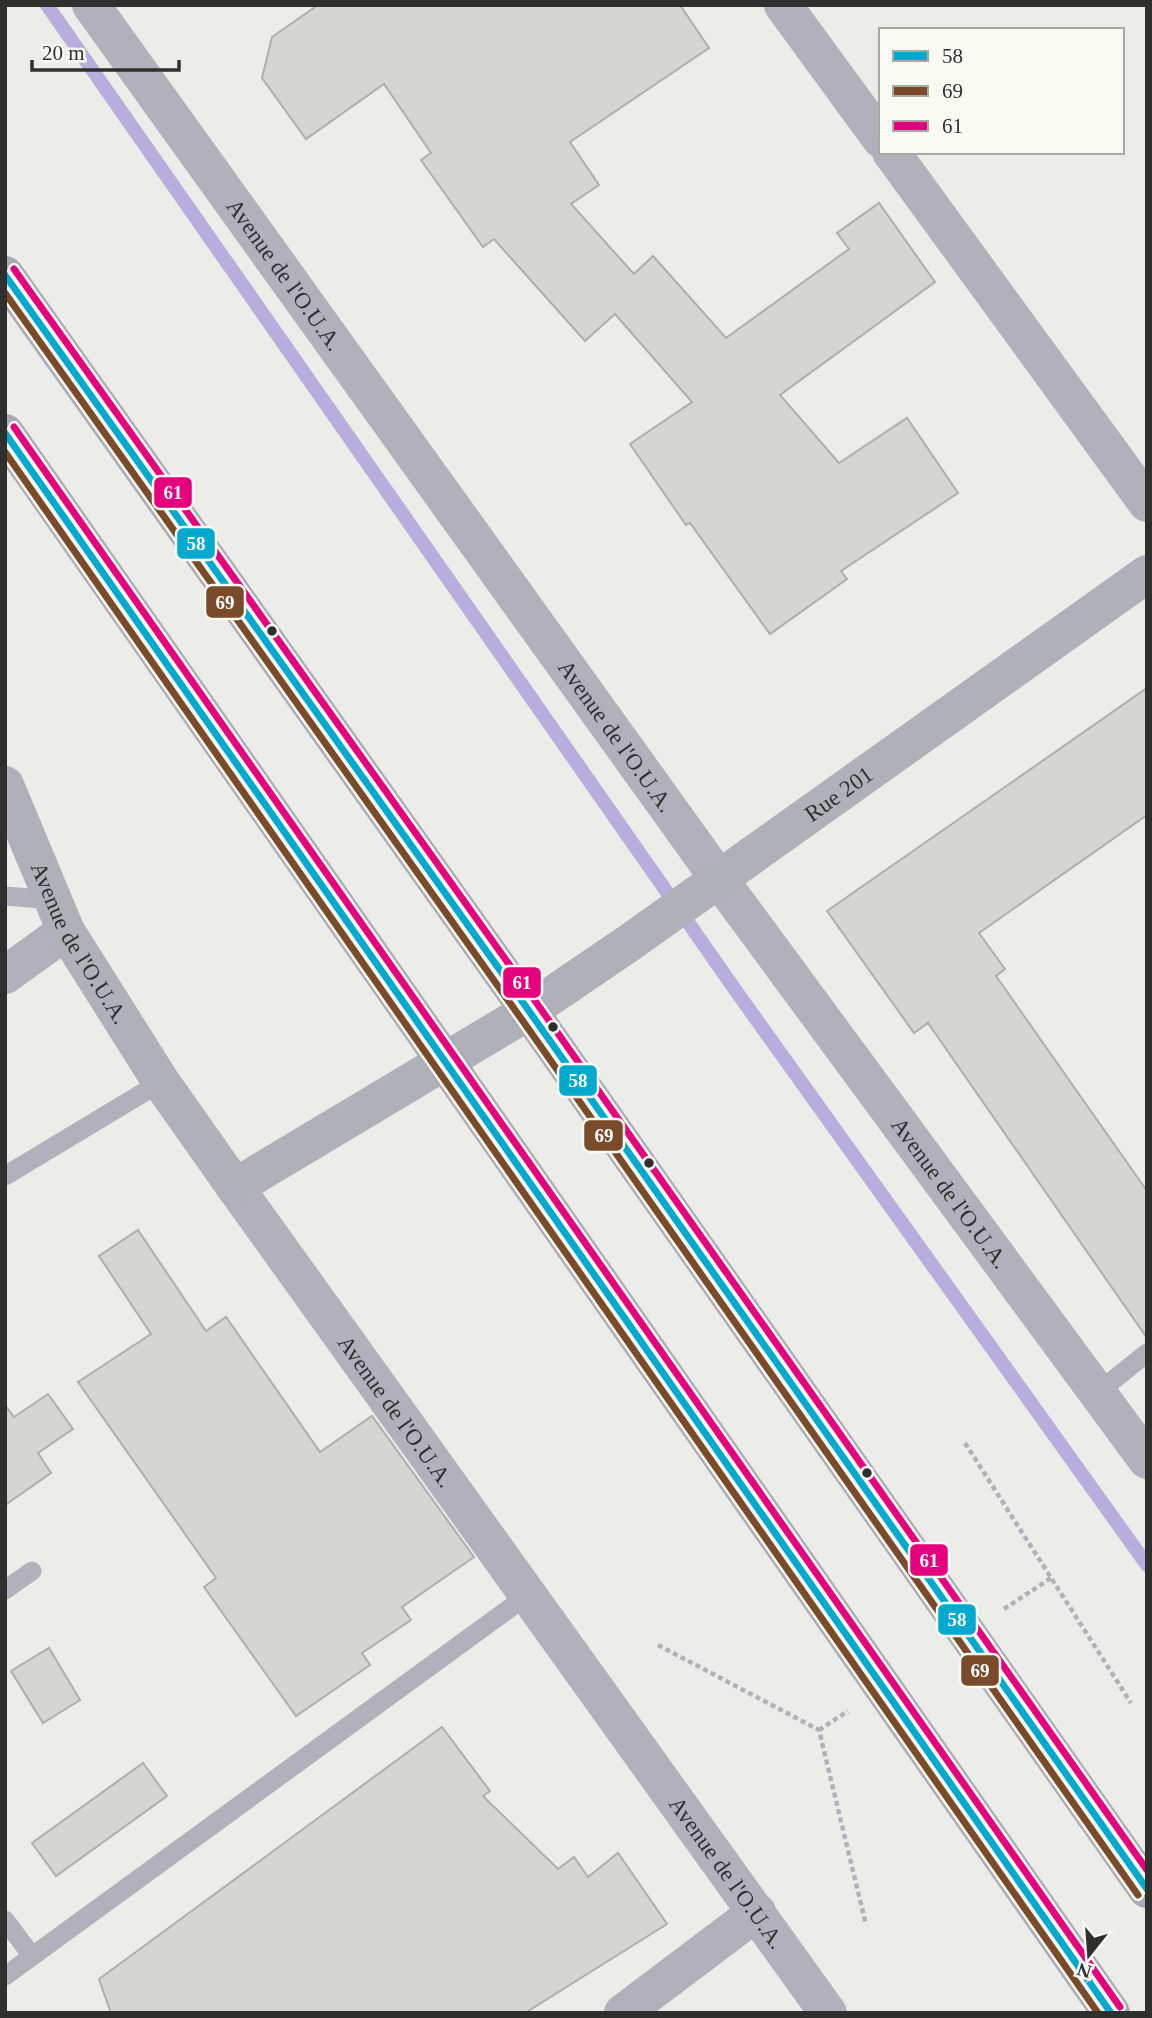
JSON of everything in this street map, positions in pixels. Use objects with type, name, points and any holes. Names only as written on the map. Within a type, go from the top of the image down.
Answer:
[{"type":"highway","points":[[5,275],[529,1011],[1147,1889]]},
{"type":"highway","points":[[5,433],[1111,2013]]},
{"type":"main road","name":"Rue 201","points":[[235,1187],[529,1011],[1147,574]]},
{"type":"main road","name":"Avenue de l'O.U.A.","points":[[5,786],[59,916],[161,1082],[235,1187]]},
{"type":"street","name":"Avenue de l'O.U.A.","points":[[91,5],[719,879],[1147,1460]]},
{"type":"street","points":[[783,5],[879,136]]},
{"type":"street","points":[[892,154],[1147,503]]},
{"type":"street","points":[[5,975],[59,916]]},
{"type":"street","name":"Avenue de l'O.U.A.","points":[[235,1187],[828,2013]]},
{"type":"street","points":[[623,2013],[757,1912]]},
{"type":"lane","points":[[5,896],[59,916]]},
{"type":"lane","points":[[5,1176],[161,1082]]},
{"type":"lane","points":[[1097,1393],[1147,1353]]},
{"type":"lane","points":[[5,1590],[32,1572]]},
{"type":"lane","points":[[5,1976],[528,1595]]},
{"type":"lane","points":[[5,1920],[32,1956]]},
{"type":"path","points":[[965,1443],[1131,1703]]},
{"type":"path","points":[[658,1645],[819,1730],[866,1925]]},
{"type":"building","points":[[318,5],[680,5],[709,48],[570,142],[599,185],[571,204],[634,274],[653,256],[726,338],[849,249],[837,233],[879,203],[935,282],[780,395],[839,463],[907,418],[958,493],[841,571],[847,579],[770,634],[690,523],[686,525],[630,444],[692,402],[615,314],[585,341],[494,239],[483,247],[421,160],[431,153],[384,84],[306,139],[262,78],[272,37]]},
{"type":"building","points":[[1147,688],[1147,815],[979,933],[1005,969],[996,976],[1147,1191],[1147,1338],[928,1023],[914,1033],[827,911]]},
{"type":"building","points":[[138,1230],[206,1331],[226,1317],[320,1452],[372,1416],[474,1557],[402,1607],[411,1620],[362,1653],[370,1665],[296,1716],[204,1587],[216,1578],[78,1382],[151,1334],[99,1256]]},
{"type":"building","points":[[48,1394],[73,1429],[38,1453],[51,1473],[5,1505],[5,1405],[14,1417]]},
{"type":"building","points":[[49,1648],[80,1700],[43,1723],[11,1671]]},
{"type":"building","points":[[442,1727],[490,1791],[483,1796],[558,1869],[574,1857],[588,1877],[618,1853],[667,1924],[525,2013],[111,2013],[99,1979]]},
{"type":"building","points":[[143,1763],[167,1796],[56,1876],[32,1843]]},
{"type":"waterway","points":[[47,5],[736,991],[1147,1565]]},
{"type":"transit line","name":"61","points":[[14,269],[538,1005],[1147,1870]]},
{"type":"transit line","name":"58","points":[[5,275],[529,1011],[1147,1889]]},
{"type":"transit line","name":"69","points":[[5,293],[520,1017],[1138,1895]]},
{"type":"transit line","name":"61","points":[[14,427],[1120,2007]]},
{"type":"transit line","name":"58","points":[[5,433],[1111,2013]]},
{"type":"transit line","name":"69","points":[[5,452],[1098,2013]]}]
